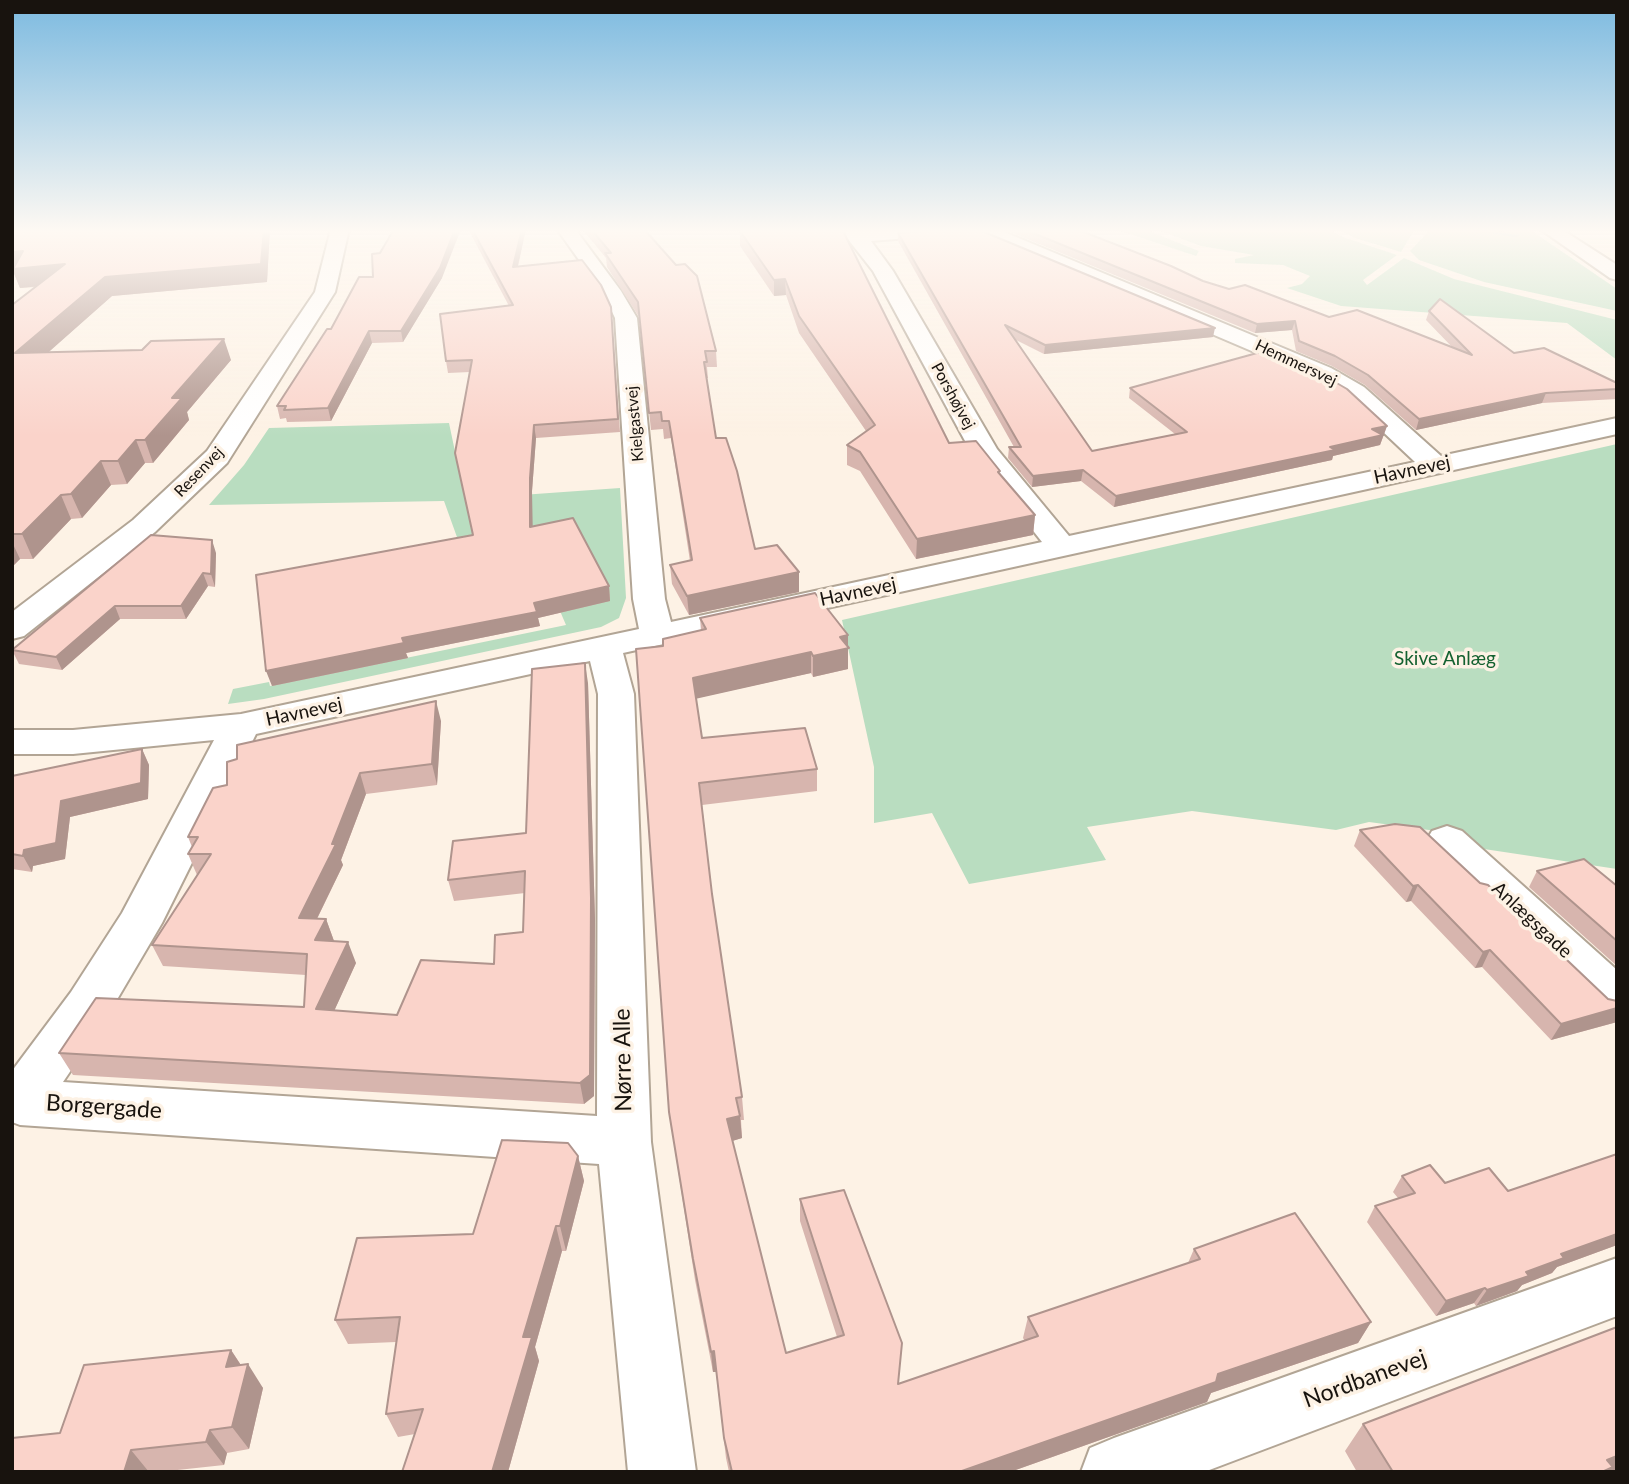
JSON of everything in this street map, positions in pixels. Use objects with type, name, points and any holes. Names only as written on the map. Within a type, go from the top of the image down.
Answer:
[{"type":"street","name":"Resenvej","points":[[12,629],[144,526],[217,457],[321,298]]},
{"type":"street","name":"Kielgastvej","points":[[616,298],[626,318],[649,599],[658,637]]},
{"type":"street","name":"Porshøjvej","points":[[898,298],[985,452],[1062,547]]},
{"type":"street","name":"Hemmersvej","points":[[1146,298],[1323,373],[1355,392],[1435,465]]},
{"type":"street","name":"Havnevej","points":[[12,742],[74,742],[241,726],[1617,426]]},
{"type":"street","name":"Nørre Alle","points":[[604,648],[616,694],[624,1142],[662,1472]]},
{"type":"street","name":"Borgergade","points":[[241,726],[139,923],[88,1006],[20,1102],[624,1142]]},
{"type":"street","name":"Anlægsgade","points":[[1447,841],[1617,999]]},
{"type":"street","name":"Nordbanevej","points":[[1114,1472],[1617,1286]]},
{"type":"green space","points":[[1318,298],[1531,298],[1617,320],[1617,360],[1567,323],[1341,306]]},
{"type":"green space","points":[[1559,298],[1617,298],[1617,311]]},
{"type":"green space","points":[[449,423],[465,499],[620,488],[626,598],[619,618],[601,627],[264,699],[228,704],[233,689],[269,682],[270,686],[566,625],[560,611],[462,551],[444,501],[209,505],[244,465],[269,428]]},
{"type":"green space","name":"Skive Anlæg","points":[[1617,444],[1617,869],[1484,849],[1444,832],[1369,822],[1336,830],[1192,811],[1087,827],[1106,860],[969,884],[932,813],[874,823],[874,767],[842,620]]},
{"type":"building","points":[[21,298],[80,298],[15,353],[142,350],[151,341],[224,339],[172,398],[182,398],[145,440],[136,440],[118,461],[101,461],[71,494],[61,495],[22,534],[12,534],[12,305]]},
{"type":"building","points":[[348,298],[421,298],[401,331],[369,331],[328,408],[284,410],[286,406],[277,406],[327,329],[331,329]]},
{"type":"building","points":[[509,298],[607,298],[611,307],[618,419],[534,425],[530,478],[530,527],[573,518],[609,586],[534,603],[537,612],[402,638],[404,643],[266,671],[256,575],[473,535],[455,453],[472,360],[446,361],[440,314],[513,305]]},
{"type":"building","points":[[635,298],[703,298],[716,351],[705,351],[707,362],[704,362],[716,438],[726,438],[737,471],[755,549],[777,545],[799,572],[687,596],[670,565],[692,560],[669,421],[662,421],[661,412],[649,413]]},
{"type":"building","points":[[792,298],[877,298],[949,443],[976,441],[1000,471],[998,472],[1035,515],[917,539],[860,452],[847,445],[875,425],[799,316]]},
{"type":"building","points":[[936,298],[1143,298],[1215,328],[1045,345],[1005,325],[1092,451],[1187,432],[1130,388],[1268,350],[1316,371],[1347,389],[1387,426],[1372,429],[1383,435],[1330,447],[1335,450],[1116,496],[1083,470],[1033,476],[1009,447],[1021,447]]},
{"type":"building","points":[[1194,298],[1280,298],[1329,317],[1357,310],[1472,355],[1429,311],[1440,299],[1514,353],[1544,348],[1617,383],[1617,389],[1546,393],[1419,419],[1368,375],[1335,356],[1299,341],[1295,321],[1257,324]]},
{"type":"building","points":[[151,535],[212,540],[211,574],[203,573],[181,606],[115,606],[56,657],[12,650]]},
{"type":"building","points":[[815,593],[848,635],[840,637],[849,648],[813,656],[811,652],[693,678],[702,738],[805,728],[817,769],[699,783],[712,894],[742,1097],[736,1098],[740,1116],[727,1119],[786,1353],[844,1335],[800,1199],[844,1190],[902,1343],[898,1384],[1038,1336],[1028,1317],[1200,1259],[1194,1249],[1295,1213],[1371,1322],[1218,1374],[1216,1382],[959,1472],[732,1472],[724,1438],[714,1351],[711,1352],[693,1259],[669,1112],[636,649],[663,646],[663,639],[706,629],[700,618]]},
{"type":"building","points":[[585,663],[591,898],[590,1075],[580,1083],[59,1053],[96,998],[304,1007],[307,954],[152,945],[211,854],[188,854],[198,837],[188,837],[213,788],[227,785],[227,762],[237,759],[237,745],[436,701],[432,764],[360,773],[332,844],[336,844],[299,918],[326,919],[315,940],[348,942],[316,1009],[397,1015],[421,960],[494,964],[495,935],[523,932],[525,871],[448,880],[453,841],[526,833],[532,669]]},
{"type":"building","points":[[142,749],[141,783],[61,801],[56,843],[24,850],[23,856],[12,854],[12,776]]},
{"type":"building","points":[[1395,824],[1420,827],[1480,883],[1488,885],[1608,999],[1617,1001],[1617,1008],[1561,1024],[1490,950],[1483,952],[1418,885],[1413,886],[1360,830]]},
{"type":"building","points":[[1584,859],[1617,886],[1617,941],[1537,871]]},
{"type":"building","points":[[502,1140],[568,1143],[578,1156],[560,1226],[556,1226],[523,1337],[532,1337],[492,1472],[402,1472],[423,1409],[386,1414],[400,1317],[335,1320],[357,1238],[473,1234]]},
{"type":"building","points":[[1617,1154],[1617,1234],[1561,1254],[1564,1258],[1526,1272],[1529,1276],[1446,1301],[1375,1206],[1415,1193],[1402,1176],[1430,1165],[1445,1183],[1489,1168],[1508,1191]]},
{"type":"building","points":[[1617,1327],[1617,1456],[1607,1460],[1613,1467],[1602,1472],[1393,1472],[1363,1424]]},
{"type":"building","points":[[231,1350],[226,1367],[248,1364],[232,1427],[210,1430],[206,1442],[131,1450],[124,1472],[12,1472],[12,1438],[60,1433],[84,1365]]}]
